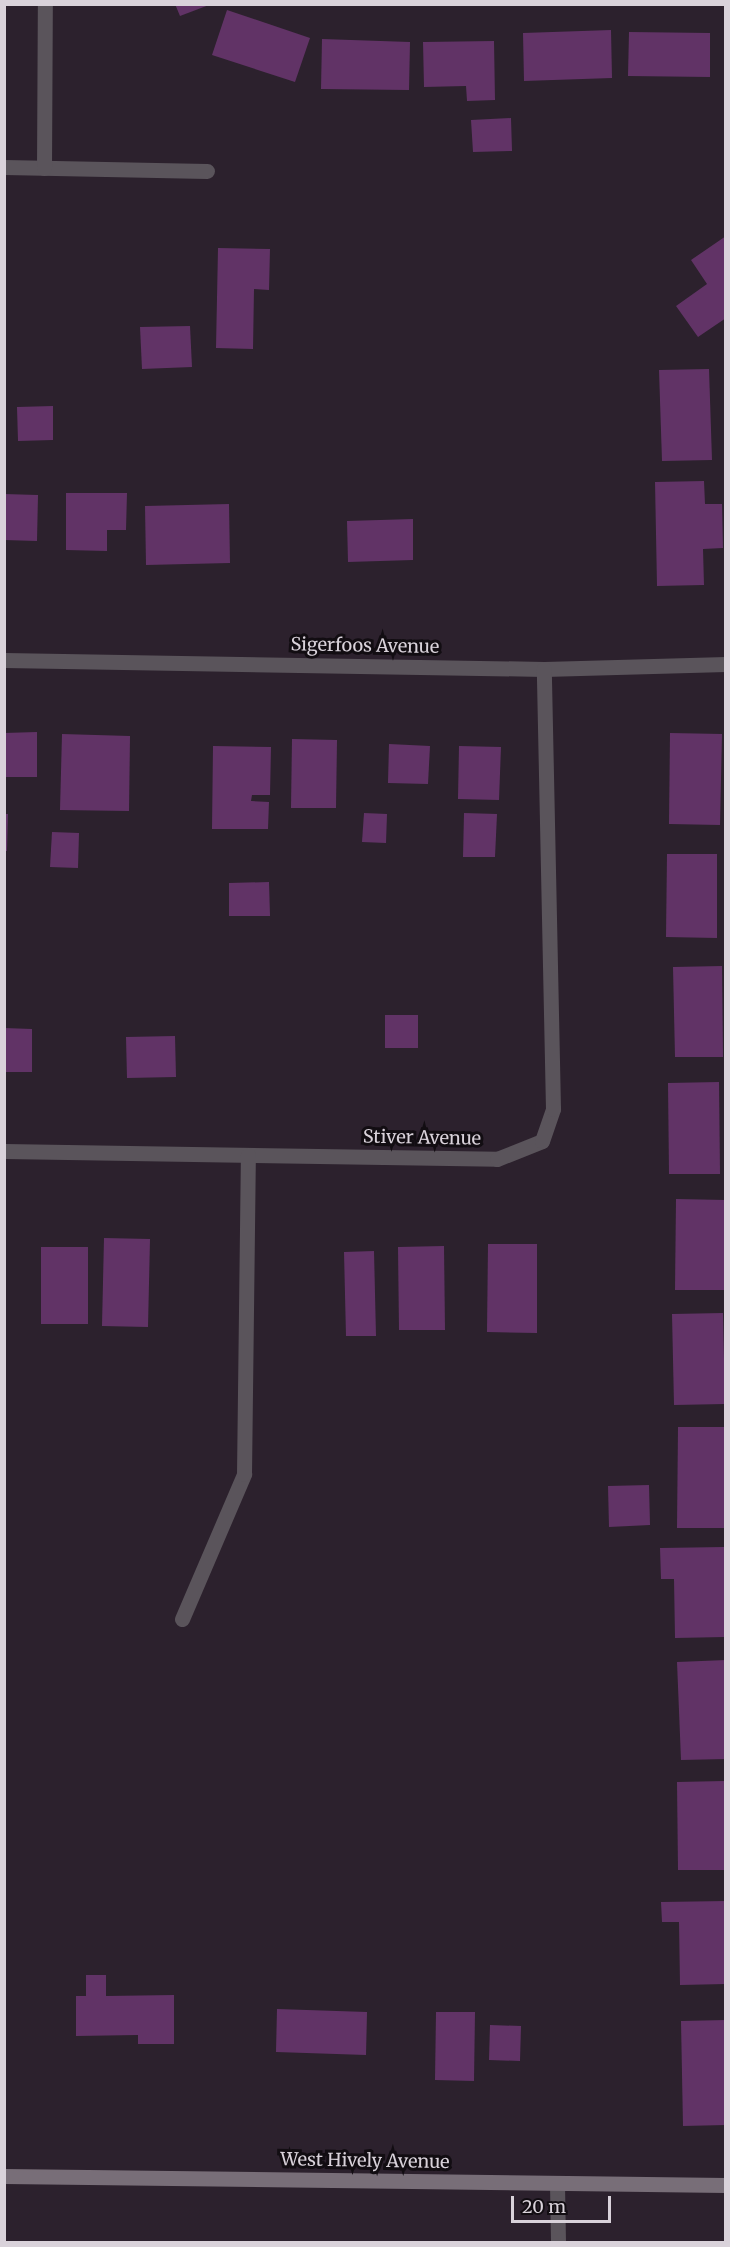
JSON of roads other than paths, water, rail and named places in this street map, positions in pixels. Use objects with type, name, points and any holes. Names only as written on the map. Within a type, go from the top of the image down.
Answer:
[{"type":"street","points":[[44,168],[45,4]]},
{"type":"street","points":[[4,167],[207,171]]},
{"type":"street","name":"Sigerfoos Avenue","points":[[4,660],[544,669],[726,664]]},
{"type":"street","name":"Stiver Avenue","points":[[4,1151],[497,1159],[542,1141],[553,1109],[544,669]]},
{"type":"street","points":[[182,1619],[244,1474],[249,1155]]},
{"type":"street","name":"West Hively Avenue","points":[[4,2176],[726,2186]]},
{"type":"street","points":[[557,2184],[558,2242]]}]
